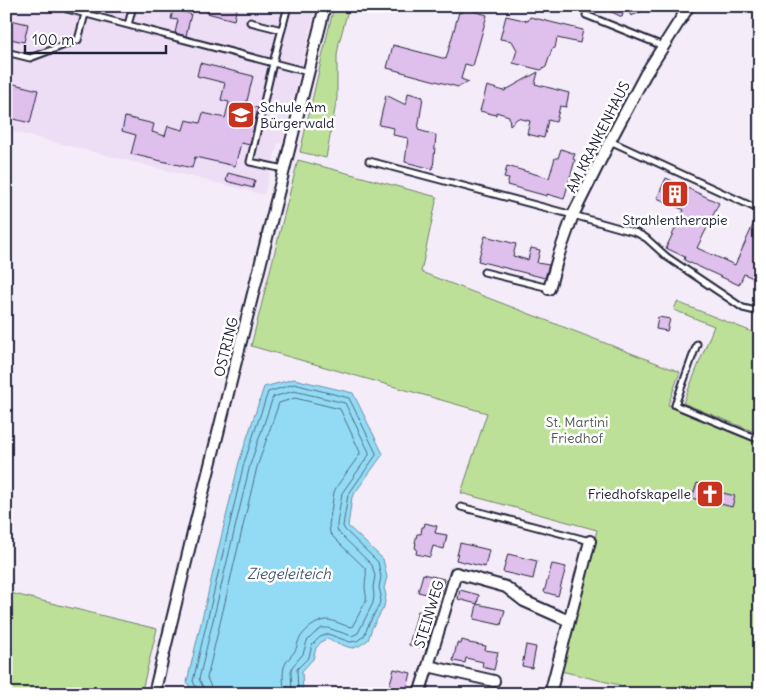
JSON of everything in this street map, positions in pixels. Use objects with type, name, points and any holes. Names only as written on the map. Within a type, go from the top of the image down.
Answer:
[{"type":"street","name":"OSTRING","points":[[154,694],[325,6]]},
{"type":"street","name":"AM KRANKENHAUS","points":[[549,288],[573,215],[645,75],[678,19],[689,6]]},
{"type":"street","points":[[550,694],[590,541]]},
{"type":"street","name":"STEINWEG","points":[[428,666],[456,573],[506,587],[524,600],[569,621]]},
{"type":"street","points":[[419,694],[428,666],[494,680]]},
{"type":"lane","points":[[67,6],[67,9],[85,14],[309,72]]},
{"type":"lane","points":[[128,25],[133,6]]},
{"type":"lane","points":[[284,170],[250,162],[288,6]]},
{"type":"lane","points":[[6,52],[30,58],[78,40],[85,14]]},
{"type":"lane","points":[[586,15],[663,46]]},
{"type":"lane","points":[[250,22],[282,30]]},
{"type":"lane","points":[[610,141],[760,210]]},
{"type":"lane","points":[[369,161],[637,233],[646,238],[667,257],[743,308],[760,312]]},
{"type":"lane","points":[[484,272],[549,288]]},
{"type":"lane","points":[[697,344],[675,404],[760,440]]},
{"type":"lane","points":[[461,507],[590,541]]},
{"type":"shaded area","points":[[6,6],[316,6],[282,144],[278,143],[264,195],[6,130]]},
{"type":"green space","points":[[334,6],[349,6],[337,56],[337,98],[326,158],[300,152]]},
{"type":"green space","name":"St. Martini Friedhof","points":[[298,160],[437,197],[421,272],[680,372],[668,405],[760,443],[760,694],[645,694],[644,691],[561,671],[597,530],[461,493],[487,413],[251,346]]},
{"type":"green space","points":[[677,302],[760,335],[760,434],[683,403],[714,326],[674,310]]},
{"type":"green space","points":[[6,592],[157,629],[141,694],[6,694]]},
{"type":"water","name":"Ziegeleiteich","points":[[294,379],[353,393],[383,454],[352,497],[348,526],[383,559],[387,577],[384,588],[386,595],[384,607],[372,628],[368,640],[359,646],[353,648],[327,639],[322,641],[316,648],[313,659],[302,671],[303,694],[194,694],[187,682],[239,462],[264,387]]},
{"type":"building","points":[[209,6],[237,6],[234,20],[207,13]]},
{"type":"building","points":[[599,6],[625,6],[622,17]]},
{"type":"building","points":[[626,6],[655,6],[631,16]]},
{"type":"building","points":[[463,8],[487,15],[473,66],[465,64],[461,79],[469,82],[458,87],[387,68],[393,45],[446,59],[459,12],[461,13]]},
{"type":"building","points":[[173,10],[191,14],[186,36],[175,33],[178,20],[171,19]]},
{"type":"building","points":[[506,16],[528,21],[530,17],[583,30],[580,43],[557,38],[555,48],[552,49],[546,67],[541,70],[513,63],[517,50],[512,41],[500,39]]},
{"type":"building","points":[[6,19],[28,24],[24,42],[6,38]]},
{"type":"building","name":"Schule Am Bürgerwald","points":[[200,63],[253,76],[246,105],[258,108],[250,145],[241,143],[235,166],[195,157],[192,168],[131,154],[136,135],[122,131],[125,117],[154,124],[152,132],[165,136],[168,126],[183,130],[186,120],[200,123],[203,113],[225,118],[229,102],[221,100],[225,83],[197,76]]},
{"type":"building","points":[[538,72],[535,84],[569,93],[566,107],[560,106],[556,122],[548,120],[544,138],[527,134],[530,121],[518,118],[510,125],[509,116],[496,112],[496,115],[480,111],[487,86],[504,91]]},
{"type":"building","points":[[6,82],[38,90],[30,123],[6,117]]},
{"type":"building","points":[[408,93],[423,97],[418,130],[436,135],[433,169],[405,162],[408,138],[393,135],[394,128],[379,125],[386,95],[406,105]]},
{"type":"building","points":[[561,149],[575,154],[564,199],[507,185],[509,179],[504,178],[507,166],[549,178],[555,158],[558,158]]},
{"type":"building","points":[[228,173],[255,180],[253,188],[226,181]]},
{"type":"building","points":[[666,178],[719,203],[697,248],[735,265],[758,214],[760,214],[760,264],[753,278],[744,274],[739,285],[684,260],[685,257],[666,248],[684,210],[657,198]]},
{"type":"building","points":[[485,236],[516,244],[513,256],[528,260],[531,248],[540,250],[537,263],[549,265],[545,278],[478,261]]},
{"type":"building","points":[[658,317],[670,319],[667,331],[656,329]]},
{"type":"building","name":"Friedhofskapelle","points":[[697,483],[735,496],[732,507],[692,498]]},
{"type":"building","points":[[425,523],[437,526],[435,533],[447,535],[444,549],[433,546],[430,557],[416,554],[417,549],[415,548],[417,534],[421,534]]},
{"type":"building","points":[[460,543],[489,550],[485,567],[456,560]]},
{"type":"building","points":[[508,554],[537,561],[533,579],[503,572]]},
{"type":"building","points":[[552,564],[566,567],[558,596],[544,592]]},
{"type":"building","points":[[423,574],[444,579],[440,597],[418,592]]},
{"type":"building","points":[[460,590],[479,595],[477,604],[458,599]]},
{"type":"building","points":[[477,604],[505,610],[501,625],[474,619]]},
{"type":"building","points":[[418,611],[435,615],[426,649],[409,645]]},
{"type":"building","points":[[462,640],[486,646],[485,650],[498,652],[494,670],[482,667],[483,662],[466,658],[465,663],[453,661],[457,643],[461,644]]},
{"type":"building","points":[[526,645],[536,647],[532,668],[522,666]]},
{"type":"building","points":[[394,669],[411,673],[406,692],[389,687]]},
{"type":"place","name":"Schule Am Bürgerwald","points":[[241,115]]},
{"type":"place","name":"Strahlentherapie","points":[[675,194]]},
{"type":"place","name":"Friedhofskapelle","points":[[710,494]]}]
